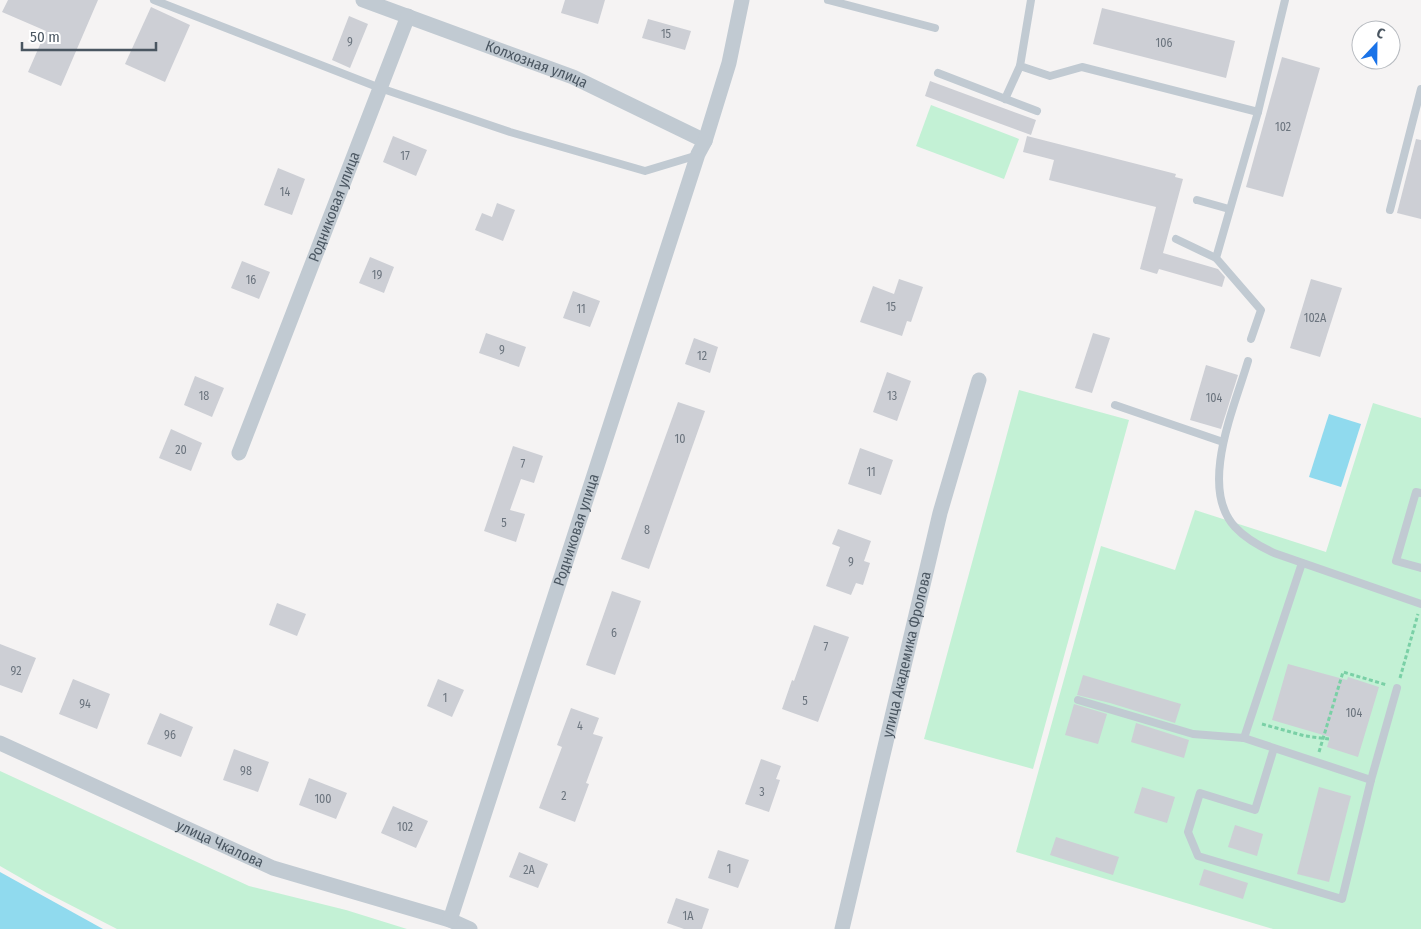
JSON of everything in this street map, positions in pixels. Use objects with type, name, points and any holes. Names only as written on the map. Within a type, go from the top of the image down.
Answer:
[{"type":"street","name":"Колхозная улица","points":[[363,0],[573,77],[701,148]]},
{"type":"street","name":"Родниковая улица","points":[[450,920],[728,63],[742,0]]},
{"type":"street","name":"Родниковая улица","points":[[239,453],[408,16]]},
{"type":"street","name":"улица Академика Фролова","points":[[842,929],[940,513],[979,380]]},
{"type":"street","name":"улица Чкалова","points":[[0,743],[273,868],[450,920],[470,929]]},
{"type":"lane","points":[[154,0],[380,88],[510,132],[645,171],[701,148]]},
{"type":"lane","points":[[828,0],[936,28]]},
{"type":"lane","points":[[1005,99],[1020,66],[1031,0]]},
{"type":"lane","points":[[1216,258],[1258,112],[1285,0]]},
{"type":"lane","points":[[1020,66],[1050,76],[1082,67],[1258,112]]},
{"type":"lane","points":[[938,73],[1036,111]]},
{"type":"lane","points":[[1390,210],[1421,89]]},
{"type":"lane","points":[[1198,200],[1230,209]]},
{"type":"lane","points":[[1176,238],[1216,258],[1261,310],[1251,339]]},
{"type":"lane","points":[[1248,361],[1219,465],[1218,486],[1223,507],[1234,526],[1250,541],[1274,553],[1421,604]]},
{"type":"lane","points":[[1115,405],[1224,442]]},
{"type":"lane","points":[[1421,493],[1416,492],[1396,561],[1421,568]]},
{"type":"lane","points":[[1244,738],[1302,564]]},
{"type":"lane","points":[[1274,748],[1255,810],[1200,793],[1188,832],[1198,856],[1342,899],[1371,780],[1397,688]]},
{"type":"lane","points":[[1078,700],[1193,734],[1244,738],[1371,780]]},
{"type":"path","points":[[1316,762],[1343,672],[1397,688],[1421,604]]},
{"type":"path","points":[[1250,720],[1305,736],[1329,740]]},
{"type":"green space","points":[[931,105],[1019,139],[1004,179],[916,146]]},
{"type":"green space","points":[[1019,390],[1129,420],[1033,769],[924,739]]},
{"type":"green space","points":[[1373,403],[1421,418],[1421,929],[1273,929],[1016,852],[1101,546],[1175,570],[1195,510],[1326,552]]},
{"type":"green space","points":[[0,771],[249,886],[346,910],[407,929],[117,929],[0,866]]},
{"type":"water","points":[[1329,414],[1361,424],[1341,487],[1309,477]]},
{"type":"water","points":[[0,872],[103,929],[0,929]]},
{"type":"building","points":[[8,0],[98,0],[61,86],[28,72],[46,31],[2,12]]},
{"type":"building","points":[[565,0],[605,0],[598,24],[561,13]]},
{"type":"building","points":[[151,7],[190,25],[165,82],[125,64]]},
{"type":"building","points":[[1102,8],[1235,41],[1226,78],[1093,44]]},
{"type":"building","points":[[349,16],[368,24],[350,68],[332,60]]},
{"type":"building","points":[[648,19],[691,31],[685,50],[642,38]]},
{"type":"building","points":[[1282,57],[1320,68],[1283,197],[1246,187]]},
{"type":"building","points":[[930,81],[1036,120],[1031,135],[925,96]]},
{"type":"building","points":[[393,136],[427,150],[416,176],[383,162]]},
{"type":"building","points":[[1027,136],[1176,174],[1175,177],[1183,179],[1163,253],[1218,269],[1225,277],[1222,287],[1159,269],[1157,274],[1140,269],[1156,207],[1049,180],[1054,160],[1023,152]]},
{"type":"building","points":[[1416,139],[1421,140],[1421,219],[1397,213]]},
{"type":"building","points":[[278,168],[305,179],[292,215],[264,205]]},
{"type":"building","points":[[497,203],[515,210],[503,241],[475,230],[482,213],[492,217]]},
{"type":"building","points":[[370,257],[394,267],[384,293],[359,283]]},
{"type":"building","points":[[242,261],[270,272],[259,299],[231,288]]},
{"type":"building","points":[[899,279],[923,287],[911,322],[907,321],[902,336],[860,322],[873,286],[894,294]]},
{"type":"building","points":[[1311,279],[1342,288],[1320,357],[1290,348]]},
{"type":"building","points":[[573,291],[600,301],[590,327],[563,318]]},
{"type":"building","points":[[486,333],[526,347],[519,367],[479,353]]},
{"type":"building","points":[[1093,333],[1110,338],[1092,393],[1075,388]]},
{"type":"building","points":[[694,338],[718,347],[710,373],[685,364]]},
{"type":"building","points":[[1206,365],[1238,375],[1221,429],[1190,420]]},
{"type":"building","points":[[887,372],[911,381],[897,421],[873,412]]},
{"type":"building","points":[[195,376],[224,388],[212,417],[184,405]]},
{"type":"building","points":[[678,402],[705,411],[649,569],[621,559]]},
{"type":"building","points":[[171,429],[202,443],[191,471],[159,458]]},
{"type":"building","points":[[513,446],[543,456],[534,483],[521,479],[510,510],[525,514],[516,542],[484,531]]},
{"type":"building","points":[[860,448],[893,460],[881,495],[848,484]]},
{"type":"building","points":[[838,529],[871,541],[864,561],[870,563],[863,585],[856,583],[851,595],[826,586],[840,547],[832,544]]},
{"type":"building","points":[[612,591],[641,601],[615,675],[586,665]]},
{"type":"building","points":[[277,603],[306,614],[297,636],[269,625]]},
{"type":"building","points":[[814,625],[849,637],[818,722],[782,709]]},
{"type":"building","points":[[0,644],[36,658],[22,693],[0,685]]},
{"type":"building","points":[[1288,664],[1347,680],[1348,677],[1379,687],[1358,757],[1327,747],[1330,737],[1272,720]]},
{"type":"building","points":[[1083,675],[1181,704],[1175,723],[1077,695]]},
{"type":"building","points":[[73,679],[110,694],[97,729],[59,714]]},
{"type":"building","points":[[438,679],[464,690],[452,717],[427,706]]},
{"type":"building","points":[[1074,704],[1107,714],[1098,744],[1065,735]]},
{"type":"building","points":[[571,708],[599,718],[593,734],[603,737],[586,783],[589,784],[575,822],[539,808],[562,747],[557,745]]},
{"type":"building","points":[[160,713],[193,727],[181,757],[147,744]]},
{"type":"building","points":[[1136,723],[1189,740],[1184,758],[1131,742]]},
{"type":"building","points":[[234,749],[269,762],[258,792],[223,780]]},
{"type":"building","points":[[761,759],[781,766],[776,779],[780,780],[769,812],[745,804]]},
{"type":"building","points":[[309,778],[347,793],[336,819],[299,805]]},
{"type":"building","points":[[1142,787],[1175,797],[1167,823],[1134,813]]},
{"type":"building","points":[[1319,787],[1351,796],[1329,882],[1297,874]]},
{"type":"building","points":[[393,806],[428,821],[416,848],[381,833]]},
{"type":"building","points":[[1235,825],[1263,834],[1257,856],[1228,847]]},
{"type":"building","points":[[1056,837],[1119,857],[1113,875],[1050,855]]},
{"type":"building","points":[[718,850],[749,860],[738,888],[708,878]]},
{"type":"building","points":[[519,852],[548,864],[538,888],[509,877]]},
{"type":"building","points":[[1204,869],[1248,883],[1243,899],[1199,885]]},
{"type":"building","points":[[676,898],[709,909],[702,929],[684,929],[667,923]]}]
